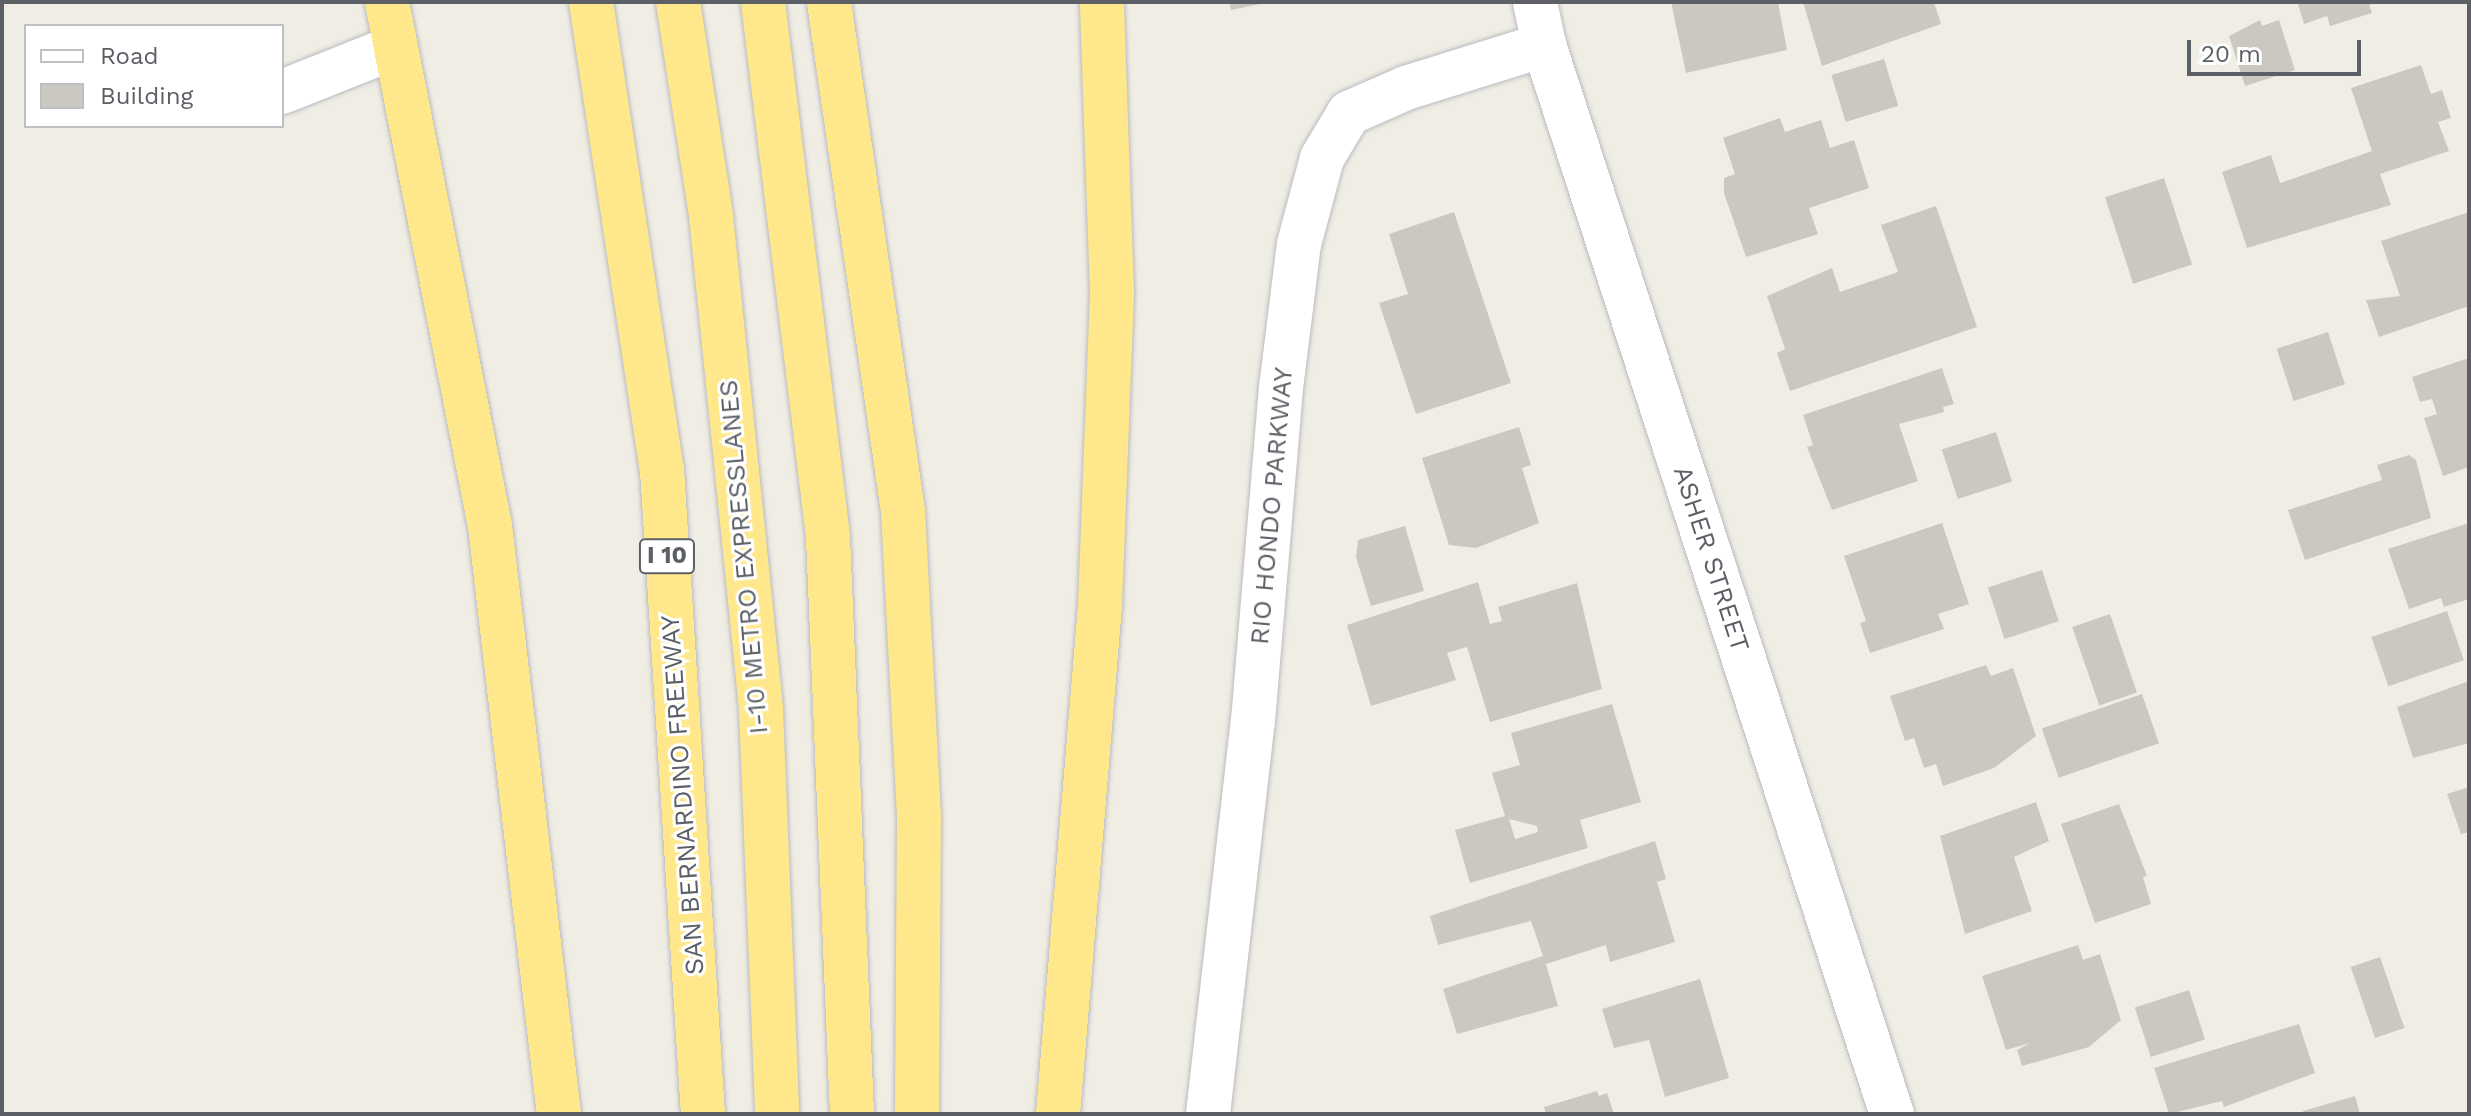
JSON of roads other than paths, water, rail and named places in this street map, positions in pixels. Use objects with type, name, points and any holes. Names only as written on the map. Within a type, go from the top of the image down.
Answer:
[{"type":"highway","points":[[387,2],[490,526],[559,1114]]},
{"type":"highway","name":"SAN BERNARDINO FREEWAY","points":[[591,2],[662,470],[703,1114]]},
{"type":"highway","name":"I-10 METRO EXPRESSLANES","points":[[678,2],[711,216],[761,710],[777,1114]]},
{"type":"highway","points":[[763,2],[828,537],[852,1114]]},
{"type":"highway","points":[[829,2],[903,511],[919,818],[917,1114]]},
{"type":"highway","points":[[1058,1114],[1100,605],[1112,293],[1102,2]]},
{"type":"street","name":"ASHER STREET","points":[[1535,2],[1544,45],[1892,1114]]},
{"type":"street","name":"RIO HONDO PARKWAY","points":[[1208,1114],[1253,721],[1281,388],[1299,244],[1322,158],[1349,113],[1406,88],[1544,45]]},
{"type":"street","points":[[284,91],[395,47]]}]
